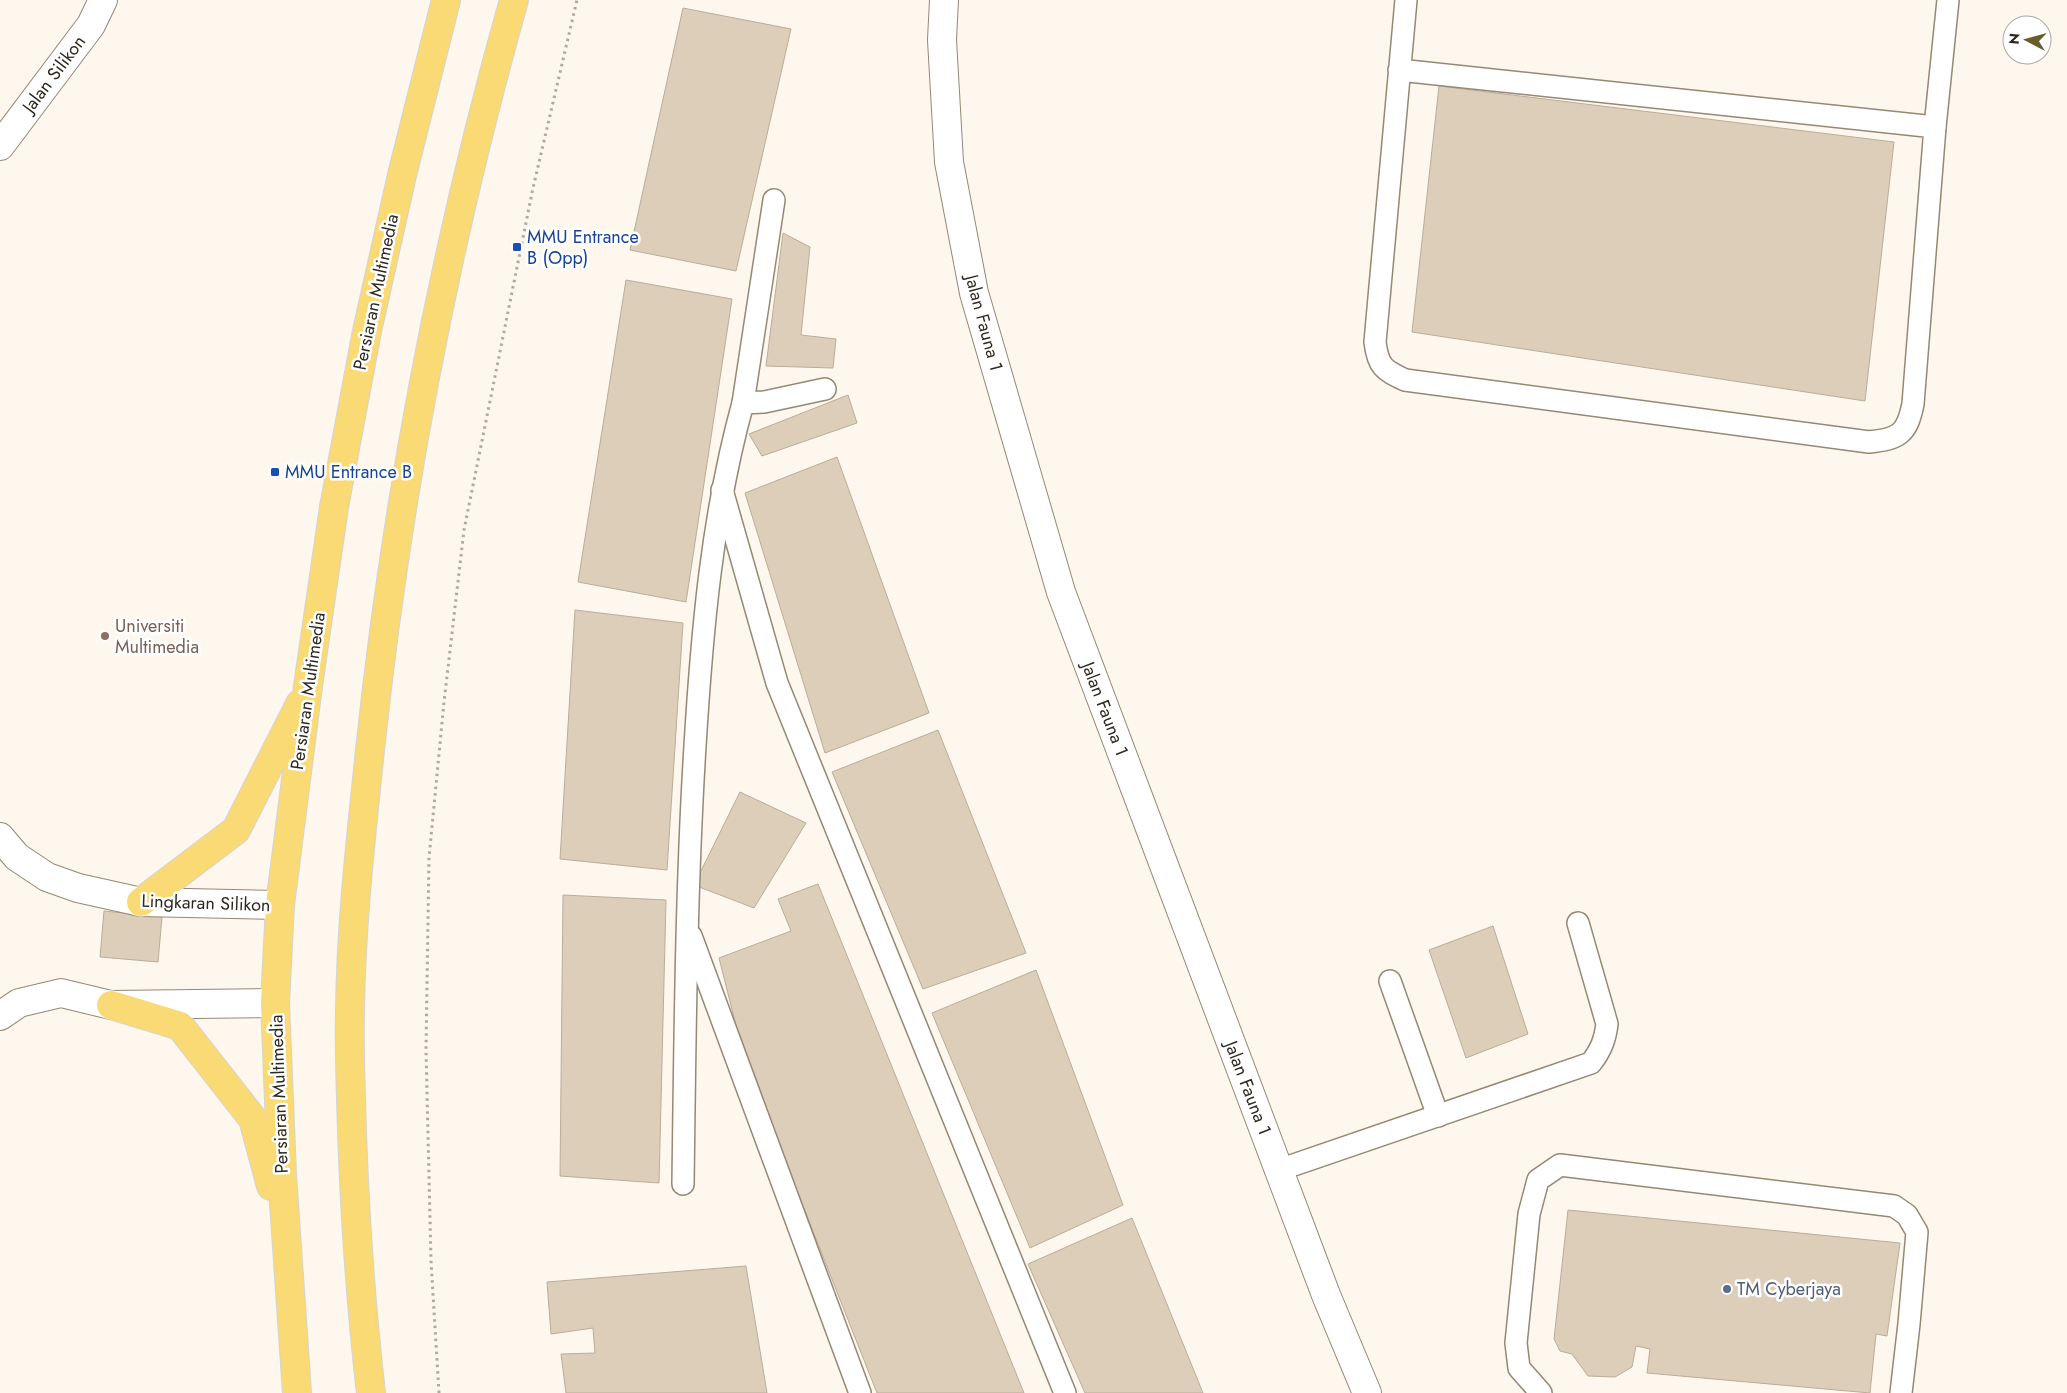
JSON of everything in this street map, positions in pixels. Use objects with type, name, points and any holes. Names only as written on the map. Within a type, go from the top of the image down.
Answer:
[{"type":"main road","name":"Persiaran Multimedia","points":[[297,1393],[288,1283],[275,1003],[280,905],[308,686],[334,507],[366,331],[402,175],[446,0]]},
{"type":"main road","points":[[371,1393],[355,1219],[350,1012],[355,911],[368,775],[382,642],[399,522],[430,343],[491,83],[514,0]]},
{"type":"main road","points":[[141,902],[236,830],[308,686]]},
{"type":"main road","points":[[111,1005],[180,1026],[253,1119],[272,1189],[288,1283]]},
{"type":"street","name":"Jalan Silikon","points":[[0,146],[92,25],[103,0]]},
{"type":"street","name":"Jalan Fauna 1","points":[[944,0],[942,40],[948,162],[974,293],[1061,592],[1326,1295],[1367,1393]]},
{"type":"street","name":"Lingkaran Silikon","points":[[0,837],[17,857],[47,877],[78,888],[141,902],[280,905]]},
{"type":"street","points":[[0,1016],[19,1003],[61,993],[111,1005],[275,1003]]},
{"type":"lane","points":[[1406,0],[1375,342],[1377,359],[1388,372],[1405,380],[1869,442],[1888,440],[1902,434],[1910,420],[1913,404],[1935,127],[1948,0]]},
{"type":"lane","points":[[1399,70],[1935,127]]},
{"type":"lane","points":[[683,1184],[687,924],[699,677],[712,555],[722,490],[743,403],[774,200]]},
{"type":"lane","points":[[743,403],[764,402],[825,389]]},
{"type":"lane","points":[[722,490],[778,683],[1065,1393]]},
{"type":"lane","points":[[1279,1170],[1591,1063],[1600,1051],[1605,1038],[1607,1024],[1578,923]]},
{"type":"lane","points":[[687,924],[860,1393]]},
{"type":"lane","points":[[1390,981],[1438,1116]]},
{"type":"lane","points":[[1541,1393],[1519,1368],[1516,1343],[1529,1214],[1538,1180],[1560,1165],[1894,1206],[1900,1210],[1907,1215],[1917,1232],[1910,1324],[1901,1393]]},
{"type":"path","points":[[439,1393],[431,1261],[426,1050],[429,858],[444,702],[464,530],[533,188],[576,0]]},
{"type":"building","points":[[683,8],[791,29],[736,271],[630,250]]},
{"type":"building","points":[[1439,86],[1894,142],[1865,401],[1412,332]]},
{"type":"building","points":[[783,233],[810,247],[801,335],[836,339],[833,368],[766,366]]},
{"type":"building","points":[[626,280],[732,299],[686,602],[578,582]]},
{"type":"building","points":[[848,395],[857,423],[762,456],[749,434]]},
{"type":"building","points":[[837,457],[929,713],[825,753],[745,493]]},
{"type":"building","points":[[575,610],[683,623],[667,870],[560,859]]},
{"type":"building","points":[[938,730],[1026,953],[923,989],[832,772]]},
{"type":"building","points":[[740,792],[806,823],[754,908],[694,885]]},
{"type":"building","points":[[818,884],[1024,1393],[877,1393],[744,1057],[719,958],[791,931],[778,899]]},
{"type":"building","points":[[563,895],[666,900],[659,1183],[560,1176]]},
{"type":"building","points":[[104,911],[162,917],[158,962],[100,957]]},
{"type":"building","points":[[1493,926],[1528,1034],[1466,1058],[1429,950]]},
{"type":"building","points":[[1036,970],[1123,1205],[1030,1248],[932,1013]]},
{"type":"building","name":"TM Cyberjaya","points":[[1568,1210],[1900,1243],[1887,1336],[1876,1334],[1870,1393],[1647,1373],[1650,1349],[1636,1346],[1632,1367],[1615,1377],[1588,1376],[1572,1354],[1560,1351],[1554,1339]]},
{"type":"building","points":[[1132,1218],[1203,1393],[1085,1393],[1028,1264]]},
{"type":"building","points":[[746,1266],[767,1393],[566,1393],[561,1354],[595,1353],[593,1328],[551,1334],[547,1282]]},
{"type":"place","name":"MMU Entrance B (Opp)","points":[[517,247]]},
{"type":"place","name":"MMU Entrance B","points":[[275,472]]},
{"type":"place","name":"Universiti Multimedia","points":[[105,636]]},
{"type":"place","name":"TM Cyberjaya","points":[[1727,1289]]}]
